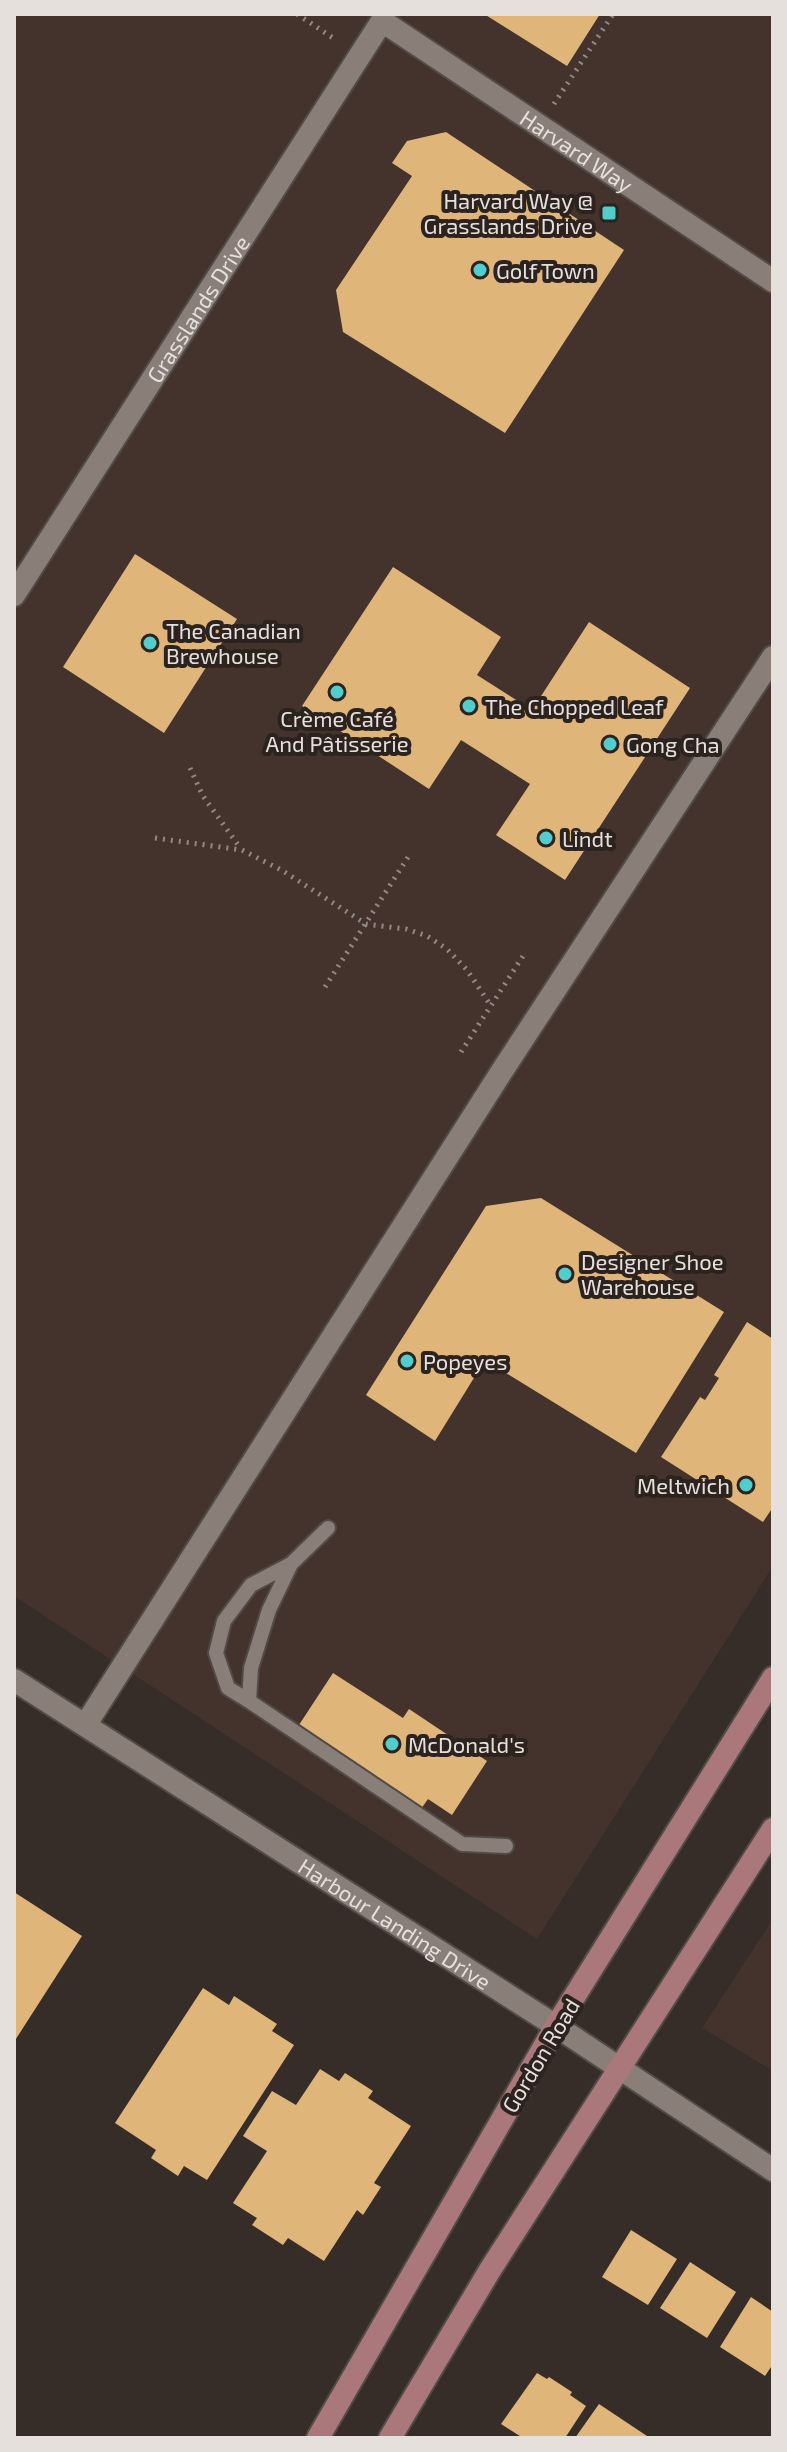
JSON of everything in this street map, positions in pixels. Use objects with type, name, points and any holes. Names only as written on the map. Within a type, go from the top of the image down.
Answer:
[{"type":"main road","name":"Gordon Road","points":[[318,2438],[556,2026],[773,1678]]},
{"type":"main road","points":[[390,2438],[490,2270],[773,1829]]},
{"type":"street","name":"Grasslands Drive","points":[[14,595],[384,18]]},
{"type":"street","name":"Harvard Way","points":[[384,18],[773,281]]},
{"type":"street","points":[[86,1724],[493,1084],[773,657]]},
{"type":"street","name":"Harbour Landing Drive","points":[[14,1680],[556,2026],[773,2170]]},
{"type":"lane","points":[[328,1528],[291,1564],[251,1585],[224,1621],[216,1653],[228,1688],[462,1844],[506,1846]]},
{"type":"lane","points":[[249,1701],[251,1668],[269,1610],[291,1564]]},
{"type":"path","points":[[297,14],[360,55]]},
{"type":"path","points":[[541,125],[613,14]]},
{"type":"path","points":[[190,768],[203,796],[242,850]]},
{"type":"path","points":[[155,838],[242,850],[283,871],[366,924],[406,929],[427,936],[447,949],[467,970],[491,1006]]},
{"type":"path","points":[[325,987],[410,854]]},
{"type":"path","points":[[461,1052],[523,956]]},
{"type":"shaded area","points":[[14,14],[773,14],[773,1566],[537,1939],[14,1596]]},
{"type":"shaded area","points":[[773,1919],[773,2071],[702,2028]]},
{"type":"building","points":[[484,14],[600,14],[567,66]]},
{"type":"building","name":"Golf Town","points":[[446,132],[624,250],[505,433],[343,332],[336,290],[412,176],[392,163],[407,141]]},
{"type":"building","name":"The Canadian Brewhouse","points":[[135,554],[237,619],[164,733],[63,667]]},
{"type":"building","points":[[393,567],[501,637],[477,675],[532,710],[589,622],[690,688],[565,880],[496,835],[530,784],[461,740],[429,789],[302,706]]},
{"type":"building","points":[[541,1198],[724,1312],[636,1453],[485,1360],[435,1441],[366,1395],[486,1206]]},
{"type":"building","points":[[747,1322],[773,1339],[773,1507],[763,1522],[661,1457],[700,1397],[705,1400],[719,1378],[714,1375]]},
{"type":"building","name":"McDonald's","points":[[333,1673],[403,1718],[409,1709],[487,1761],[452,1815],[428,1799],[421,1809],[297,1728]]},
{"type":"building","points":[[14,1892],[82,1936],[14,2042]]},
{"type":"building","points":[[203,1988],[229,2005],[234,1996],[277,2024],[272,2031],[294,2045],[207,2180],[184,2166],[178,2176],[151,2158],[156,2150],[115,2123]]},
{"type":"building","points":[[320,2069],[339,2081],[345,2073],[373,2091],[368,2098],[411,2126],[374,2183],[381,2187],[363,2215],[357,2210],[324,2261],[288,2238],[283,2245],[252,2225],[257,2218],[233,2203],[267,2151],[243,2136],[272,2091],[296,2105]]},
{"type":"building","points":[[631,2230],[677,2259],[648,2305],[602,2277]]},
{"type":"building","points":[[690,2262],[736,2292],[707,2338],[660,2308]]},
{"type":"building","points":[[751,2297],[773,2312],[773,2364],[765,2376],[720,2347]]},
{"type":"building","points":[[537,2373],[572,2392],[570,2395],[586,2406],[565,2438],[523,2438],[501,2424]]},
{"type":"building","points":[[599,2404],[650,2438],[575,2438]]},
{"type":"place","name":"Harvard Way @ Grasslands Drive","points":[[609,213]]},
{"type":"place","name":"Golf Town","points":[[480,270]]},
{"type":"place","name":"The Canadian Brewhouse","points":[[150,643]]},
{"type":"place","name":"Crème Café And Pâtisserie","points":[[337,692]]},
{"type":"place","name":"The Chopped Leaf","points":[[469,706]]},
{"type":"place","name":"Gong Cha","points":[[610,744]]},
{"type":"place","name":"Lindt","points":[[546,838]]},
{"type":"place","name":"Designer Shoe Warehouse","points":[[565,1274]]},
{"type":"place","name":"Popeyes","points":[[407,1361]]},
{"type":"place","name":"Meltwich","points":[[746,1485]]},
{"type":"place","name":"McDonald's","points":[[392,1744]]}]
